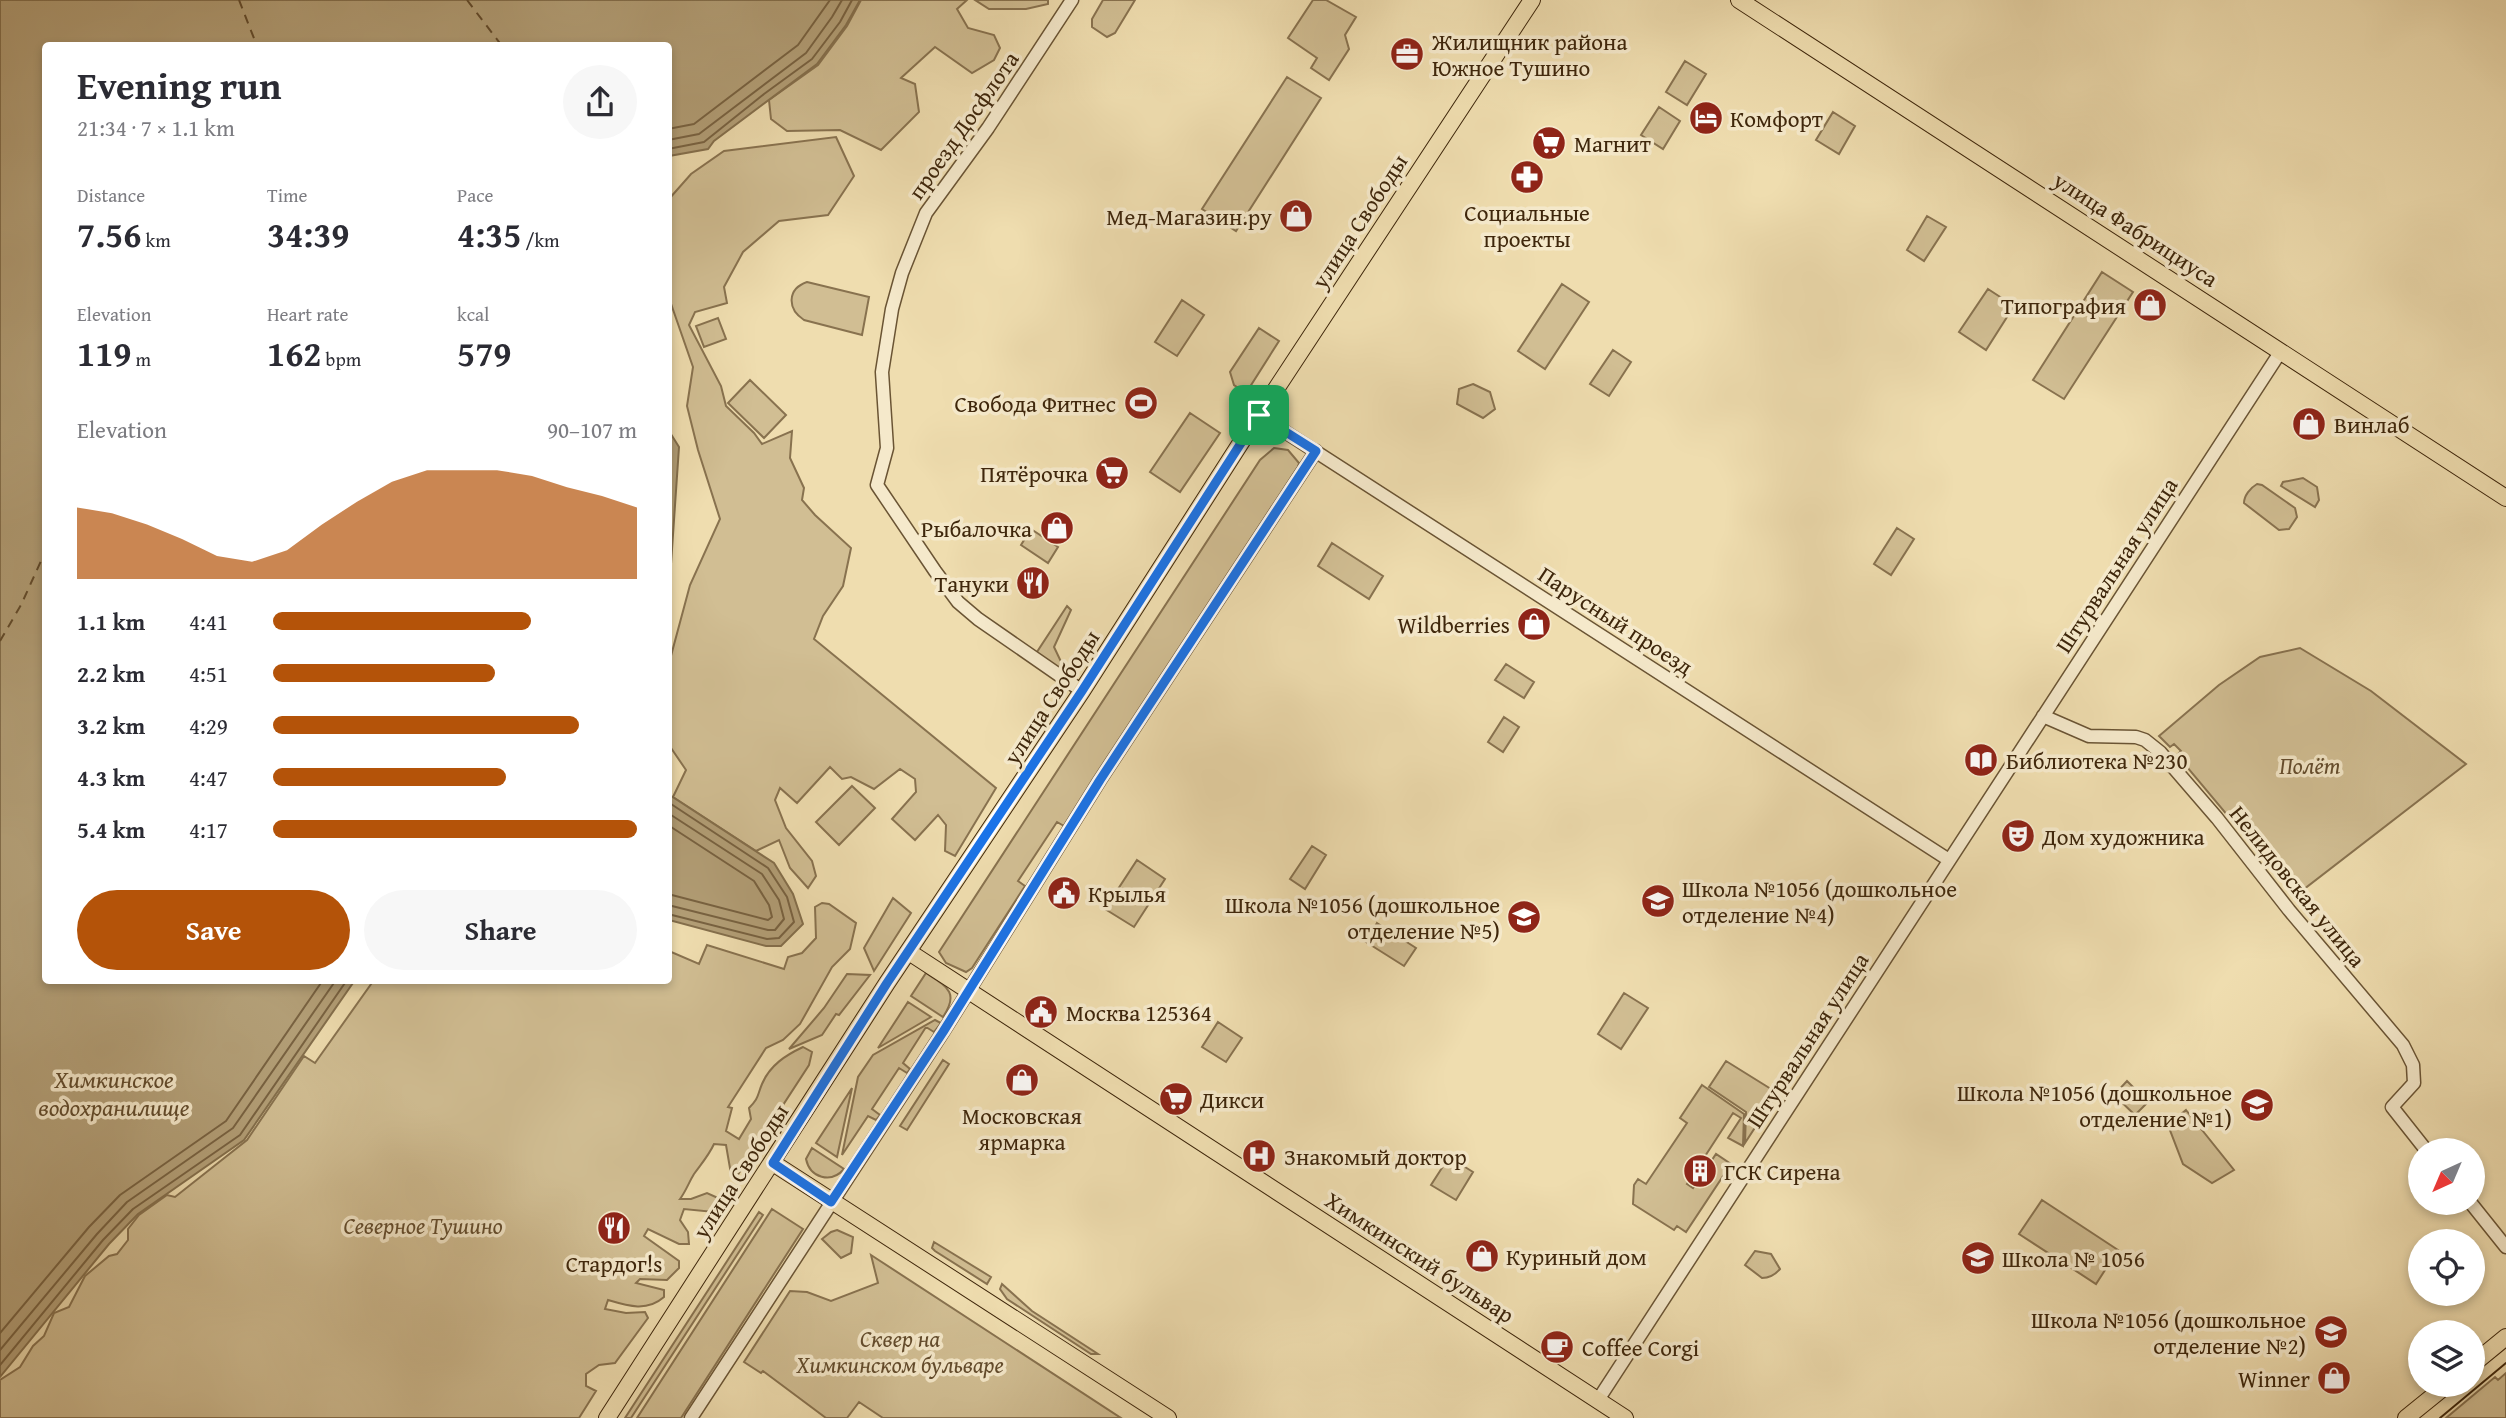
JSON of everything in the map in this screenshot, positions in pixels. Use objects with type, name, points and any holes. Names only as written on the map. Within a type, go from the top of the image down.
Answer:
[{"type":"main road","name":"улица Свободы","points":[[607,1418],[1532,0]]},
{"type":"main road","name":"улица Фабрициуса","points":[[1739,0],[2506,498]]},
{"type":"main road","name":"Химкинский бульвар","points":[[909,952],[1625,1418]]},
{"type":"main road","points":[[773,1163],[1168,1418]]},
{"type":"main road","points":[[2485,1354],[2506,1337]]},
{"type":"main road","points":[[2406,1418],[2432,1397]]},
{"type":"street","name":"проезд Досфлота","points":[[1072,0],[988,128],[926,213],[902,273],[892,309],[882,372],[887,448],[877,485],[958,601],[978,619],[1082,691]]},
{"type":"street","name":"Штурвальная улица","points":[[1598,1400],[2281,351]]},
{"type":"street","name":"Парусный проезд","points":[[1259,415],[1949,860]]},
{"type":"street","points":[[691,1418],[969,991],[1100,780],[1316,451]]},
{"type":"street","name":"Нелидовская улица","points":[[2043,716],[2089,736],[2136,737],[2145,740],[2160,752],[2403,1045],[2413,1065],[2414,1083],[2392,1107],[2417,1138]]},
{"type":"street","points":[[2480,1215],[2506,1247]]},
{"type":"green space","points":[[861,0],[967,0],[957,9],[968,28],[994,35],[1000,48],[994,60],[972,73],[935,47],[901,78],[915,84],[919,112],[881,150],[840,130],[787,131],[771,119],[769,100],[818,65],[847,26]]},
{"type":"green space","points":[[975,0],[1048,0],[1048,4],[1026,9],[989,9]]},
{"type":"green space","points":[[1103,0],[1135,0],[1115,33],[1107,37],[1092,27],[1092,19]]},
{"type":"green space","points":[[1313,0],[1326,0],[1356,17],[1345,35],[1349,49],[1329,80],[1311,68],[1317,58],[1288,38]]},
{"type":"green space","points":[[1685,61],[1706,74],[1687,105],[1666,92]]},
{"type":"green space","points":[[1287,77],[1321,98],[1236,231],[1202,209]]},
{"type":"green space","points":[[1659,107],[1680,121],[1663,149],[1641,135]]},
{"type":"green space","points":[[1833,112],[1855,126],[1839,154],[1816,140]]},
{"type":"green space","points":[[836,137],[854,176],[828,215],[779,221],[743,252],[724,287],[727,303],[695,312],[689,325],[721,386],[726,406],[762,444],[792,431],[790,458],[804,488],[802,500],[851,548],[843,586],[823,616],[814,639],[996,788],[955,856],[945,851],[946,825],[938,815],[915,840],[892,819],[916,792],[915,779],[900,769],[874,789],[851,777],[842,779],[830,767],[797,803],[780,788],[775,800],[786,828],[812,861],[816,876],[808,888],[790,868],[779,840],[756,851],[673,797],[686,770],[672,749],[672,652],[690,585],[720,519],[687,406],[693,367],[672,307],[672,196],[691,174],[724,151]]},
{"type":"green space","points":[[1927,216],[1946,227],[1924,261],[1907,250]]},
{"type":"green space","points":[[2102,272],[2133,292],[2064,399],[2033,380]]},
{"type":"green space","points":[[807,282],[869,297],[862,335],[804,320],[798,315],[792,305],[793,294],[800,285]]},
{"type":"green space","points":[[1562,284],[1589,302],[1545,369],[1518,351]]},
{"type":"green space","points":[[1988,289],[2014,306],[1986,350],[1959,332]]},
{"type":"green space","points":[[1182,300],[1204,315],[1177,356],[1155,342]]},
{"type":"green space","points":[[718,318],[726,339],[704,347],[696,326]]},
{"type":"green space","points":[[1259,328],[1279,341],[1246,393],[1234,385],[1230,372]]},
{"type":"green space","points":[[1613,350],[1631,362],[1609,396],[1590,384]]},
{"type":"green space","points":[[750,380],[786,415],[764,438],[728,403]]},
{"type":"green space","points":[[1473,384],[1490,392],[1495,409],[1483,418],[1457,404],[1459,389]]},
{"type":"green space","points":[[1190,413],[1220,433],[1180,492],[1150,472]]},
{"type":"green space","points":[[1274,448],[1288,450],[1299,463],[1298,467],[1064,826],[1057,822],[1018,881],[1025,886],[972,968],[966,972],[946,963],[939,952],[1260,460]]},
{"type":"green space","points":[[2303,478],[2317,487],[2319,500],[2315,507],[2281,486],[2283,482]]},
{"type":"green space","points":[[2257,484],[2295,508],[2297,517],[2289,529],[2279,530],[2244,503],[2248,492]]},
{"type":"green space","points":[[1897,528],[1914,539],[1891,575],[1874,564]]},
{"type":"green space","points":[[1031,529],[1058,547],[1048,563],[1021,545]]},
{"type":"green space","points":[[1332,543],[1383,576],[1369,599],[1318,566]]},
{"type":"green space","points":[[1067,606],[1071,610],[1054,647],[1064,672],[1035,655]]},
{"type":"green space","name":"Полёт","points":[[2300,648],[2371,691],[2466,764],[2295,896],[2177,755],[2181,751],[2174,744],[2170,747],[2159,736],[2219,685],[2260,657]]},
{"type":"green space","points":[[1506,664],[1534,682],[1524,698],[1495,680]]},
{"type":"green space","points":[[1504,717],[1519,727],[1503,752],[1488,742]]},
{"type":"green space","points":[[852,786],[875,808],[839,845],[816,822]]},
{"type":"green space","points":[[1312,846],[1326,855],[1305,889],[1290,879]]},
{"type":"green space","points":[[1137,860],[1165,879],[1134,927],[1105,909]]},
{"type":"green space","points":[[893,898],[911,913],[874,971],[864,948]]},
{"type":"green space","name":"Северное Тушино","points":[[822,903],[829,904],[856,923],[850,949],[832,967],[800,1024],[783,1040],[766,1048],[728,1107],[732,1108],[726,1131],[739,1139],[751,1119],[749,1108],[765,1077],[779,1061],[803,1047],[812,1052],[809,1065],[737,1176],[731,1174],[726,1145],[714,1144],[680,1199],[691,1199],[707,1193],[718,1198],[719,1204],[714,1212],[684,1209],[680,1220],[688,1232],[689,1244],[679,1244],[648,1229],[644,1236],[679,1261],[679,1268],[667,1280],[640,1279],[636,1283],[664,1290],[664,1297],[658,1302],[637,1306],[608,1300],[605,1309],[626,1313],[645,1312],[648,1318],[615,1363],[599,1365],[586,1374],[586,1386],[596,1391],[579,1418],[0,1418],[0,1380],[20,1367],[33,1346],[44,1336],[54,1313],[69,1307],[85,1276],[109,1256],[117,1254],[128,1240],[128,1229],[139,1215],[167,1195],[175,1197],[247,1140],[304,1056],[315,1063],[371,984],[672,984],[672,952],[699,964],[707,945],[784,969],[788,957],[802,953],[816,938],[815,907]]},
{"type":"green space","points":[[1377,923],[1416,948],[1404,966],[1366,942]]},
{"type":"green space","points":[[926,973],[948,990],[950,1001],[943,1017],[911,996]]},
{"type":"green space","points":[[847,974],[870,975],[839,1015],[836,1014],[822,1035],[789,1049],[824,1008]]},
{"type":"green space","points":[[1624,993],[1648,1008],[1621,1049],[1598,1034]]},
{"type":"green space","points":[[908,1002],[931,1017],[878,1048]]},
{"type":"green space","points":[[935,1020],[941,1023],[934,1032],[926,1027],[903,1063],[910,1069],[907,1073],[899,1068],[872,1109],[880,1115],[876,1120],[868,1116],[842,1155],[858,1077],[873,1055]]},
{"type":"green space","points":[[1218,1022],[1242,1038],[1226,1062],[1202,1047]]},
{"type":"green space","points":[[943,1060],[949,1064],[907,1130],[900,1126]]},
{"type":"green space","points":[[1726,1061],[1771,1089],[1776,1082],[1782,1086],[1745,1143],[1746,1112],[1709,1087]]},
{"type":"green space","points":[[2127,1081],[2148,1102],[2135,1115],[2114,1095]]},
{"type":"green space","points":[[1702,1085],[1744,1114],[1743,1146],[1728,1138],[1741,1118],[1733,1113],[1687,1184],[1693,1188],[1716,1154],[1731,1164],[1686,1232],[1677,1226],[1674,1230],[1633,1204],[1634,1185],[1638,1179],[1646,1184],[1687,1123],[1680,1118]]},
{"type":"green space","points":[[852,1088],[837,1157],[816,1143]]},
{"type":"green space","points":[[2186,1110],[2234,1170],[2212,1183],[2183,1164],[2168,1125]]},
{"type":"green space","points":[[812,1148],[844,1169],[833,1176],[822,1177],[816,1174],[808,1166],[806,1159]]},
{"type":"green space","points":[[1449,1157],[1473,1172],[1456,1200],[1431,1185]]},
{"type":"green space","points":[[2042,1200],[2118,1250],[2096,1284],[2019,1234]]},
{"type":"green space","points":[[772,1209],[803,1229],[681,1418],[637,1418]]},
{"type":"green space","points":[[759,1212],[763,1215],[631,1418],[625,1418]]},
{"type":"green space","points":[[837,1230],[853,1237],[851,1253],[841,1258],[822,1239]]},
{"type":"green space","points":[[934,1242],[991,1277],[987,1284],[935,1251],[932,1248]]},
{"type":"green space","points":[[1755,1251],[1771,1254],[1780,1269],[1772,1276],[1762,1278],[1745,1265]]},
{"type":"green space","name":"Сквер на Химкинском бульваре","points":[[871,1255],[1121,1418],[883,1418],[859,1402],[847,1418],[826,1418],[763,1371],[761,1373],[744,1362],[790,1291],[807,1292],[831,1301],[878,1283]]},
{"type":"green space","points":[[1002,1284],[1032,1311],[1098,1354],[1091,1354],[1007,1299],[1000,1289]]},
{"type":"green space","points":[[2506,1373],[2506,1418],[2446,1418],[2471,1397],[2485,1397],[2485,1385],[2495,1377],[2498,1380]]},
{"type":"water","name":"Химкинское водохранилище","points":[[0,0],[860,0],[846,25],[817,64],[714,141],[708,149],[672,155],[672,42],[42,42],[42,984],[352,984],[244,1140],[138,1214],[109,1244],[0,1377]]},
{"type":"water","points":[[672,436],[679,447],[672,549]]},
{"type":"water","points":[[672,797],[774,863],[793,894],[803,924],[781,946],[766,946],[672,921]]},
{"type":"ferry route","points":[[239,0],[255,42]]},
{"type":"ferry route","points":[[467,0],[499,42]]},
{"type":"ferry route","points":[[0,641],[21,605],[42,559]]},
{"type":"tram line","points":[[2440,1418],[2506,1363]]},
{"type":"place","name":"Жилищник района Южное Тушино","points":[[1407,54]]},
{"type":"place","name":"Комфорт","points":[[1706,118]]},
{"type":"place","name":"Магнит","points":[[1549,143]]},
{"type":"place","name":"Социальные проекты","points":[[1527,177]]},
{"type":"place","name":"Мед-Магазин.ру","points":[[1296,216]]},
{"type":"place","name":"Типография","points":[[2150,305]]},
{"type":"place","name":"Свобода Фитнес","points":[[1141,403]]},
{"type":"place","name":"Винлаб","points":[[2309,424]]},
{"type":"place","name":"Пятёрочка","points":[[1112,473]]},
{"type":"place","name":"Рыбалочка","points":[[1057,528]]},
{"type":"place","name":"Тануки","points":[[1033,583]]},
{"type":"place","name":"Wildberries","points":[[1534,624]]},
{"type":"place","name":"Библиотека №230","points":[[1981,760]]},
{"type":"place","name":"Дом художника","points":[[2018,836]]},
{"type":"place","name":"Крылья","points":[[1064,893]]},
{"type":"place","name":"Школа №1056 (дошкольное отделение №4)","points":[[1658,901]]},
{"type":"place","name":"Школа №1056 (дошкольное отделение №5)","points":[[1524,917]]},
{"type":"place","name":"Москва 125364","points":[[1041,1012]]},
{"type":"place","name":"Московская ярмарка","points":[[1022,1080]]},
{"type":"place","name":"Дикси","points":[[1176,1099]]},
{"type":"place","name":"Школа №1056 (дошкольное отделение №1)","points":[[2257,1105]]},
{"type":"place","name":"Знакомый доктор","points":[[1259,1156]]},
{"type":"place","name":"ГСК Сирена","points":[[1700,1171]]},
{"type":"place","name":"Стардог!s","points":[[614,1228]]},
{"type":"place","name":"Куриный дом","points":[[1482,1256]]},
{"type":"place","name":"Школа № 1056","points":[[1978,1258]]},
{"type":"place","name":"Школа №1056 (дошкольное отделение №2)","points":[[2331,1332]]},
{"type":"place","name":"Coffee Corgi","points":[[1557,1347]]},
{"type":"place","name":"Winner","points":[[2334,1378]]},
{"type":"route","points":[[1259,415],[1316,451],[1100,780],[943,1032],[831,1202],[773,1163],[887,983],[1082,691],[1259,415]]}]
